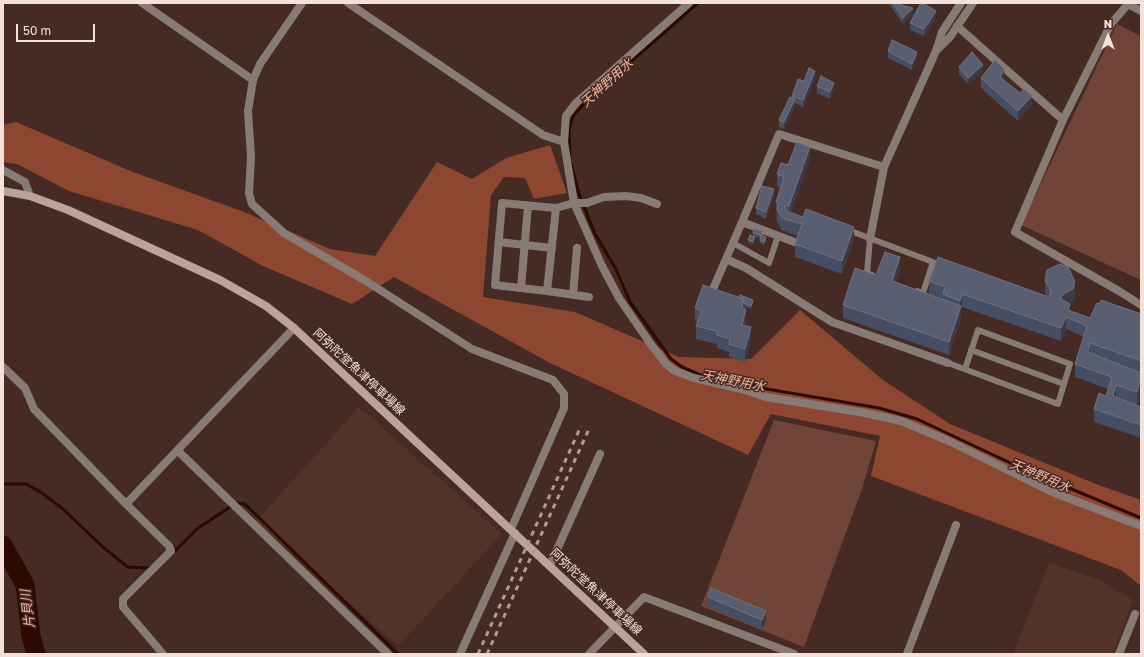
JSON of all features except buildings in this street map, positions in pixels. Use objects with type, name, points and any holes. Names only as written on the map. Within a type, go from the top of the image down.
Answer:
[{"type":"main road","name":"阿弥陀堂魚津停車場線","points":[[3,191],[30,196],[68,210],[220,280],[266,306],[294,328],[644,654]]},
{"type":"street","points":[[142,3],[253,80]]},
{"type":"street","points":[[302,3],[260,64],[253,80],[248,111],[251,157],[249,193],[252,204],[284,233],[366,281],[472,349],[553,380],[564,394],[564,408],[557,428],[460,654]]},
{"type":"street","points":[[348,3],[543,135],[564,142]]},
{"type":"street","points":[[689,3],[576,103],[566,116],[564,142],[574,203],[602,266],[619,298],[666,364],[675,371],[694,378],[742,389],[766,397],[865,413],[901,421],[949,441],[1052,492],[1141,526]]},
{"type":"street","points":[[870,238],[884,167],[936,51],[942,32],[961,3]]},
{"type":"street","points":[[936,51],[950,37],[973,3]]},
{"type":"street","points":[[1141,11],[1128,4],[1111,24],[1063,120],[1015,232],[1119,290],[1141,305]]},
{"type":"street","points":[[957,26],[1063,120]]},
{"type":"street","points":[[713,289],[779,134],[884,167]]},
{"type":"street","points":[[3,170],[25,182],[30,196]]},
{"type":"street","points":[[589,297],[495,286],[502,203],[556,208],[574,203],[587,203],[604,197],[626,196],[641,198],[657,204]]},
{"type":"street","points":[[521,288],[528,206]]},
{"type":"street","points":[[547,291],[556,208]]},
{"type":"street","points":[[742,222],[797,243]]},
{"type":"street","points":[[499,242],[552,248]]},
{"type":"street","points":[[573,295],[577,248]]},
{"type":"street","points":[[726,260],[746,268],[832,322],[948,363]]},
{"type":"street","points":[[126,504],[294,328]]},
{"type":"street","points":[[3,367],[25,388],[34,409],[169,546],[171,551],[123,599],[124,607],[163,654]]},
{"type":"street","points":[[178,451],[388,654]]},
{"type":"street","points":[[550,565],[600,454]]},
{"type":"street","points":[[907,654],[956,525]]},
{"type":"street","points":[[589,654],[644,597],[794,654]]},
{"type":"street","points":[[1119,654],[1135,614]]},
{"type":"lane","points":[[840,227],[933,262],[923,293],[909,288]]},
{"type":"lane","points":[[733,243],[769,263],[778,236]]},
{"type":"lane","points":[[870,238],[867,273],[881,278]]},
{"type":"lane","points":[[948,363],[1058,404],[1070,364],[978,330],[965,369]]},
{"type":"lane","points":[[971,350],[1064,384]]},
{"type":"shaded area","points":[[1117,24],[1141,36],[1141,280],[1021,225]]},
{"type":"shaded area","points":[[16,122],[133,172],[244,212],[330,249],[375,256],[437,162],[472,179],[506,158],[550,145],[567,193],[534,199],[525,178],[504,177],[491,195],[483,297],[575,312],[679,357],[751,359],[800,310],[883,380],[950,424],[1096,484],[1141,500],[1141,586],[1121,570],[871,476],[880,436],[771,414],[748,455],[550,363],[394,277],[352,304],[263,266],[198,230],[69,191],[17,164],[3,162],[3,125]]},
{"type":"shaded area","points":[[359,407],[502,534],[398,646],[256,521]]},
{"type":"shaded area","points":[[774,420],[876,441],[863,486],[804,647],[701,606]]},
{"type":"shaded area","points":[[1049,563],[1100,580],[1133,600],[1113,654],[1013,654]]},
{"type":"waterway","name":"天神野用水","points":[[570,158],[569,129],[573,116],[587,100],[698,3]]},
{"type":"waterway","name":"天神野用水","points":[[571,163],[579,194],[595,234],[616,269],[630,302],[671,359],[682,367],[705,377],[736,381],[767,389],[879,408],[917,419],[1021,468],[1141,518]]},
{"type":"waterway","points":[[3,484],[26,484],[42,493],[63,509],[104,548],[128,567],[150,568]]},
{"type":"waterway","points":[[173,553],[197,529],[236,503],[245,504],[398,654]]},
{"type":"waterway","name":"片貝川","points":[[3,545],[25,585],[31,636],[36,654]]},
{"type":"railway","points":[[478,654],[581,426]]},
{"type":"railway","points":[[487,654],[589,429]]}]
